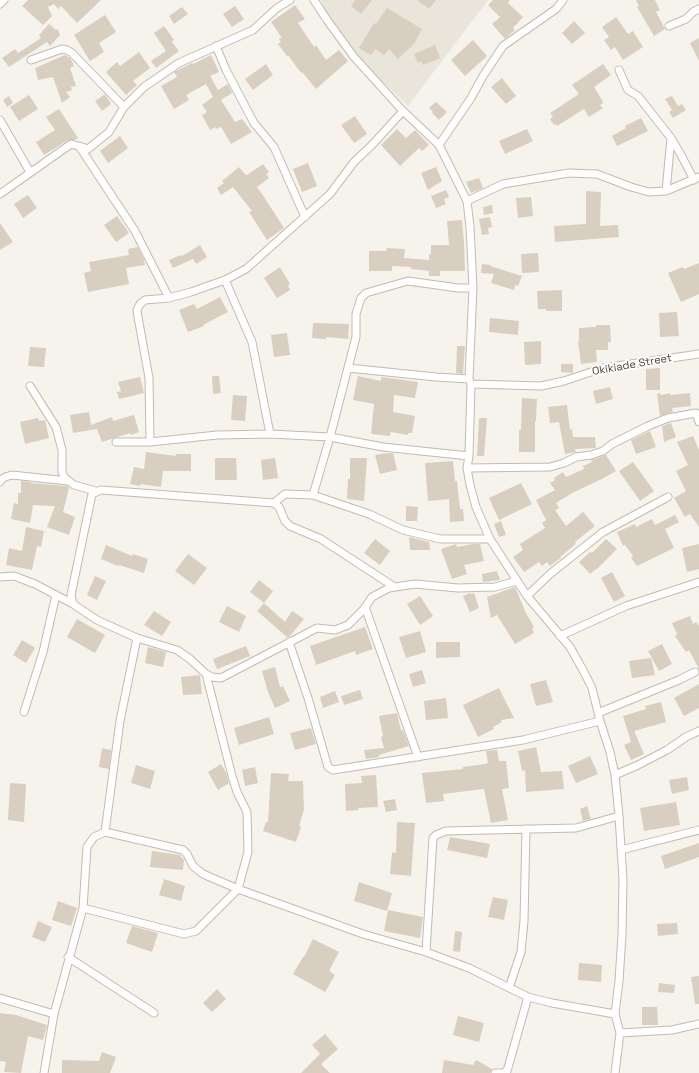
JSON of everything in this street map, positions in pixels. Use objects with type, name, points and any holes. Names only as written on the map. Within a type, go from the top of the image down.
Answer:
[{"type":"street","points":[[0,4],[4,0]]},
{"type":"street","points":[[88,149],[109,132],[124,107],[144,87],[179,63],[253,30],[277,8],[290,0]]},
{"type":"street","points":[[314,0],[354,57],[403,111],[439,145],[467,201],[470,227],[473,288],[469,456],[467,468],[470,485],[476,507],[490,539],[527,596],[570,647],[584,672],[592,688],[615,775],[623,880],[622,935],[615,1014],[620,1033],[615,1073]]},
{"type":"street","points":[[439,145],[471,98],[483,76],[503,46],[556,9],[563,0]]},
{"type":"street","points":[[669,26],[686,20],[699,9]]},
{"type":"street","points":[[216,46],[226,70],[254,123],[274,147],[305,217]]},
{"type":"street","points":[[30,60],[62,48],[67,50],[72,53],[124,107]]},
{"type":"street","points":[[467,201],[503,184],[569,173],[597,174],[649,192],[666,191],[697,179],[671,138],[638,96],[628,90],[619,70]]},
{"type":"street","points":[[150,442],[149,378],[137,310],[140,304],[145,300],[169,298],[191,292],[225,280],[246,269],[330,194],[354,162],[372,145],[403,111]]},
{"type":"street","points":[[0,120],[30,172]]},
{"type":"street","points":[[666,191],[671,138]]},
{"type":"street","points":[[0,194],[71,144],[88,149]]},
{"type":"street","points":[[88,149],[79,146],[135,231],[169,298]]},
{"type":"street","points":[[225,280],[252,342],[270,434]]},
{"type":"street","points":[[313,495],[356,337],[356,314],[361,298],[366,293],[408,281],[458,288],[473,288]]},
{"type":"street","name":"Okikiade Street","points":[[348,368],[470,382],[541,386],[564,381],[603,368],[699,354]]},
{"type":"street","points":[[30,386],[56,427],[62,450],[62,472],[64,477],[74,485],[96,492]]},
{"type":"street","points":[[467,468],[550,467],[564,463],[576,457],[591,455],[603,451],[612,444],[668,418],[696,413],[699,422]]},
{"type":"street","points":[[116,442],[150,442],[217,434],[270,434],[330,437],[383,447],[469,456]]},
{"type":"street","points":[[0,482],[5,477],[12,475],[68,481]]},
{"type":"street","points":[[73,604],[71,595],[92,494],[101,490],[274,503],[278,507],[285,521],[290,526],[321,539],[393,586]]},
{"type":"street","points":[[274,503],[285,494],[313,495],[369,514],[403,530],[440,539],[490,539]]},
{"type":"street","points":[[527,596],[550,574],[603,532],[668,497]]},
{"type":"street","points":[[0,577],[14,576],[73,604],[97,620],[137,638],[177,650],[190,659],[206,674],[212,677],[221,678],[317,628],[335,630],[348,625],[372,598],[393,586],[416,584],[458,588],[495,587],[517,581]]},
{"type":"street","points":[[560,636],[626,606],[699,582]]},
{"type":"street","points":[[24,712],[43,652],[56,595]]},
{"type":"street","points":[[365,607],[418,757]]},
{"type":"street","points":[[106,832],[120,721],[137,638]]},
{"type":"street","points":[[289,642],[308,698],[328,767],[333,770],[523,740],[600,721]]},
{"type":"street","points":[[598,713],[695,672]]},
{"type":"street","points":[[83,908],[184,934],[196,931],[238,889],[248,852],[247,812],[237,792],[232,776],[206,674]]},
{"type":"street","points":[[615,775],[661,753],[699,730]]},
{"type":"street","points":[[426,952],[433,838],[446,831],[576,828],[619,816]]},
{"type":"street","points":[[508,988],[521,952],[524,921],[526,829]]},
{"type":"street","points":[[621,850],[699,830]]},
{"type":"street","points":[[44,1073],[54,1014],[68,957],[83,908],[87,847],[94,837],[106,832],[183,850],[187,854],[193,866],[203,874],[238,889],[363,934],[426,952],[470,968],[528,998],[615,1014]]},
{"type":"street","points":[[68,957],[154,1013]]},
{"type":"street","points":[[0,998],[54,1014]]},
{"type":"street","points":[[495,1073],[503,1073],[507,1071],[528,998]]},
{"type":"street","points":[[620,1033],[672,1030],[699,1024]]},
{"type":"shaded area","points":[[321,0],[488,0],[408,106],[336,37]]},
{"type":"building","points":[[28,0],[101,0],[77,23],[61,6],[58,9],[54,4],[48,7],[52,16],[43,25],[22,6]]},
{"type":"building","points":[[355,0],[372,0],[361,14],[351,6]]},
{"type":"building","points":[[417,0],[436,0],[429,9]]},
{"type":"building","points":[[493,0],[510,0],[508,3],[523,17],[513,28],[515,30],[505,39],[492,24],[500,17],[488,5]]},
{"type":"building","points":[[636,0],[655,0],[660,10],[656,12],[665,29],[654,36],[637,7],[639,6]]},
{"type":"building","points":[[295,5],[305,19],[298,23],[314,47],[316,45],[326,60],[339,50],[348,61],[316,89],[278,44],[281,42],[279,39],[282,38],[271,22]]},
{"type":"building","points":[[235,6],[244,19],[232,27],[223,14]]},
{"type":"building","points":[[182,7],[188,14],[174,24],[169,16]]},
{"type":"building","points":[[387,8],[422,29],[414,44],[398,59],[389,49],[384,55],[375,49],[371,55],[359,48],[374,23],[376,24]]},
{"type":"building","points":[[105,15],[116,32],[99,43],[104,52],[90,61],[74,35]]},
{"type":"building","points":[[616,17],[628,34],[633,31],[643,47],[623,60],[615,47],[611,50],[604,40],[609,37],[602,27]]},
{"type":"building","points":[[574,21],[585,33],[572,44],[562,33]]},
{"type":"building","points":[[49,24],[56,30],[58,29],[60,35],[50,46],[47,42],[9,67],[2,58],[15,49],[18,53],[41,38],[39,35]]},
{"type":"building","points":[[164,26],[174,40],[172,42],[179,51],[156,68],[151,61],[166,51],[154,33]]},
{"type":"building","points":[[699,38],[699,61],[690,43]]},
{"type":"building","points":[[473,40],[487,56],[465,76],[451,60]]},
{"type":"building","points":[[435,45],[440,58],[423,65],[421,61],[418,63],[414,54]]},
{"type":"building","points":[[139,52],[150,68],[133,81],[137,85],[126,95],[106,72],[117,62],[120,66]]},
{"type":"building","points":[[65,55],[71,59],[74,66],[70,68],[76,86],[71,87],[72,90],[66,92],[70,97],[62,103],[53,77],[38,80],[35,68]]},
{"type":"building","points":[[211,55],[219,72],[210,76],[218,90],[228,84],[232,93],[221,100],[235,122],[242,119],[252,132],[231,144],[221,127],[216,129],[215,127],[210,130],[202,115],[207,112],[202,105],[213,97],[206,84],[186,95],[189,100],[174,109],[161,86],[177,77],[174,72]]},
{"type":"building","points":[[266,64],[273,75],[253,90],[245,79]]},
{"type":"building","points":[[603,64],[611,75],[594,87],[602,100],[603,103],[600,105],[603,108],[589,117],[584,109],[557,126],[556,124],[554,125],[550,119],[553,117],[550,113],[579,94],[572,85]]},
{"type":"building","points":[[502,78],[516,96],[506,104],[491,87]]},
{"type":"building","points":[[105,94],[111,104],[102,111],[95,101]]},
{"type":"building","points":[[29,95],[38,109],[19,121],[10,107]]},
{"type":"building","points":[[9,96],[13,103],[7,107],[3,100]]},
{"type":"building","points":[[672,96],[678,106],[682,104],[686,110],[673,118],[669,112],[672,110],[665,99]]},
{"type":"building","points":[[436,102],[447,112],[439,120],[429,108]]},
{"type":"building","points":[[59,109],[78,138],[75,140],[68,140],[44,155],[36,142],[55,130],[46,117]]},
{"type":"building","points":[[355,116],[367,134],[354,143],[341,125]]},
{"type":"building","points":[[641,118],[648,131],[617,146],[612,136],[626,128],[625,126]]},
{"type":"building","points":[[397,129],[406,138],[415,130],[429,145],[422,151],[419,148],[400,166],[381,145]]},
{"type":"building","points":[[527,129],[533,141],[505,154],[499,141]]},
{"type":"building","points":[[120,136],[128,148],[108,163],[100,151]]},
{"type":"building","points":[[308,163],[317,186],[302,192],[293,169]]},
{"type":"building","points":[[263,164],[269,172],[266,174],[269,178],[257,187],[284,228],[267,240],[249,212],[252,211],[233,187],[221,195],[217,188],[224,183],[222,181],[239,167],[247,175]]},
{"type":"building","points":[[436,167],[442,181],[428,190],[421,173]]},
{"type":"building","points":[[479,178],[483,188],[471,193],[466,182]]},
{"type":"building","points":[[446,190],[449,197],[444,199],[446,204],[436,208],[431,196]]},
{"type":"building","points":[[586,191],[601,192],[600,226],[618,225],[619,237],[555,242],[554,226],[586,224]]},
{"type":"building","points":[[28,195],[37,208],[23,218],[14,204]]},
{"type":"building","points":[[531,197],[533,216],[518,218],[516,198]]},
{"type":"building","points":[[492,205],[493,213],[484,215],[483,207]]},
{"type":"building","points":[[117,216],[129,233],[116,242],[104,225]]},
{"type":"building","points":[[490,217],[492,227],[488,228],[489,234],[482,235],[479,219]]},
{"type":"building","points":[[462,220],[465,271],[440,271],[440,276],[429,276],[429,271],[411,269],[411,267],[392,266],[392,271],[369,271],[369,251],[386,251],[387,248],[405,249],[404,258],[429,260],[431,245],[449,245],[447,221]]},
{"type":"building","points":[[0,223],[13,242],[0,250]]},
{"type":"building","points":[[200,245],[207,257],[196,264],[193,259],[173,268],[169,260],[181,255],[182,256]]},
{"type":"building","points":[[138,247],[145,265],[126,268],[129,284],[88,292],[84,273],[91,271],[89,262],[129,255],[128,249]]},
{"type":"building","points":[[538,253],[539,272],[522,273],[521,254]]},
{"type":"building","points":[[699,263],[699,294],[681,302],[668,273]]},
{"type":"building","points":[[482,264],[491,265],[490,266],[522,276],[518,286],[515,285],[514,290],[491,283],[494,274],[481,273]]},
{"type":"building","points":[[280,267],[290,284],[288,286],[290,290],[277,298],[264,278]]},
{"type":"building","points":[[562,290],[562,311],[546,311],[546,309],[538,309],[537,291]]},
{"type":"building","points":[[220,297],[228,312],[203,325],[204,326],[188,332],[179,310],[194,304],[197,309]]},
{"type":"building","points":[[677,312],[679,336],[660,337],[659,313]]},
{"type":"building","points":[[490,318],[519,321],[518,335],[489,332]]},
{"type":"building","points":[[313,323],[349,324],[348,339],[326,337],[326,339],[312,338]]},
{"type":"building","points":[[596,325],[610,325],[611,342],[608,342],[608,350],[596,350],[597,362],[581,364],[578,342],[579,328],[596,327]]},
{"type":"building","points":[[287,333],[290,355],[274,357],[271,335]]},
{"type":"building","points":[[541,341],[541,364],[525,365],[524,342]]},
{"type":"building","points":[[457,346],[465,346],[463,374],[456,373]]},
{"type":"building","points":[[30,347],[46,348],[44,367],[28,366]]},
{"type":"building","points":[[561,364],[573,364],[573,373],[561,372]]},
{"type":"building","points":[[660,368],[660,390],[646,390],[646,369]]},
{"type":"building","points":[[212,376],[219,376],[221,393],[213,394]]},
{"type":"building","points":[[358,376],[381,381],[381,377],[418,382],[415,398],[394,395],[393,412],[415,416],[412,433],[408,433],[408,435],[391,432],[390,436],[371,434],[374,404],[353,400]]},
{"type":"building","points":[[140,377],[144,393],[119,399],[117,392],[121,391],[118,382]]},
{"type":"building","points":[[610,387],[613,399],[596,404],[593,391]]},
{"type":"building","points":[[660,393],[661,395],[670,393],[670,395],[690,393],[691,406],[672,408],[673,412],[660,416],[657,394]]},
{"type":"building","points":[[233,395],[247,396],[245,421],[231,420]]},
{"type":"building","points":[[522,398],[537,399],[535,452],[519,452],[519,430],[521,430]]},
{"type":"building","points":[[567,405],[570,430],[572,429],[573,437],[595,437],[596,448],[575,449],[576,452],[565,454],[559,422],[550,423],[548,407]]},
{"type":"building","points":[[89,412],[91,425],[112,417],[113,421],[134,415],[139,432],[131,435],[130,433],[102,442],[97,429],[73,433],[70,415]]},
{"type":"building","points":[[38,418],[39,421],[45,420],[49,438],[25,444],[20,422]]},
{"type":"building","points":[[479,418],[487,418],[484,456],[477,456]]},
{"type":"building","points":[[671,423],[676,437],[664,442],[662,426]]},
{"type":"building","points":[[650,431],[656,447],[636,454],[631,440]]},
{"type":"building","points":[[693,436],[699,450],[699,527],[690,514],[685,517],[674,498],[686,491],[676,471],[688,465],[677,442]]},
{"type":"building","points":[[146,452],[176,456],[176,454],[191,454],[191,471],[163,471],[161,487],[130,484],[134,467],[144,469]]},
{"type":"building","points":[[393,453],[397,470],[380,474],[375,455]]},
{"type":"building","points":[[606,455],[616,471],[574,492],[556,503],[559,508],[555,510],[566,526],[583,512],[595,526],[575,542],[576,544],[560,557],[561,558],[550,566],[547,562],[542,566],[539,562],[524,572],[513,557],[523,550],[520,544],[545,528],[542,523],[546,520],[536,500],[555,490],[550,483],[555,480],[554,478],[563,472],[566,477],[584,469],[583,466],[592,462],[591,460]]},
{"type":"building","points":[[215,458],[236,458],[237,480],[215,480]]},
{"type":"building","points":[[275,458],[278,478],[263,480],[261,460]]},
{"type":"building","points":[[350,458],[367,458],[364,501],[347,499],[348,479],[350,479]]},
{"type":"building","points":[[453,461],[460,509],[463,509],[464,521],[450,522],[449,499],[428,501],[425,463]]},
{"type":"building","points":[[633,462],[654,491],[640,501],[619,471]]},
{"type":"building","points":[[21,481],[67,486],[69,488],[63,512],[75,517],[69,535],[47,527],[55,506],[33,505],[30,523],[11,519],[14,503],[18,504],[18,493],[21,493]]},
{"type":"building","points":[[521,483],[532,504],[499,520],[489,498]]},
{"type":"building","points":[[406,506],[418,507],[417,521],[406,521]]},
{"type":"building","points":[[675,515],[679,522],[665,529],[674,548],[637,566],[631,558],[633,556],[625,545],[623,546],[617,532],[635,524],[636,527],[652,519],[655,525]]},
{"type":"building","points":[[501,521],[506,535],[499,537],[494,524]]},
{"type":"building","points":[[26,527],[44,531],[41,547],[37,546],[32,570],[6,565],[9,548],[22,551]]},
{"type":"building","points":[[409,537],[429,542],[430,550],[410,550]]},
{"type":"building","points":[[375,539],[390,551],[380,565],[364,553]]},
{"type":"building","points":[[606,539],[617,549],[590,574],[579,562],[590,552],[592,553]]},
{"type":"building","points":[[456,544],[457,547],[480,544],[484,561],[464,565],[467,574],[452,579],[441,549]]},
{"type":"building","points":[[699,544],[699,569],[687,572],[682,548]]},
{"type":"building","points":[[106,545],[132,556],[133,554],[148,559],[144,573],[119,565],[118,566],[101,559]]},
{"type":"building","points":[[188,554],[207,568],[194,585],[175,571]]},
{"type":"building","points":[[497,571],[500,580],[483,582],[482,574]]},
{"type":"building","points":[[612,572],[625,596],[614,602],[601,578]]},
{"type":"building","points":[[95,576],[106,581],[97,600],[87,595]]},
{"type":"building","points":[[259,580],[273,591],[264,603],[250,592]]},
{"type":"building","points":[[515,587],[526,613],[534,627],[532,629],[534,633],[515,644],[497,615],[491,618],[487,597]]},
{"type":"building","points":[[474,593],[479,608],[470,612],[463,596]]},
{"type":"building","points":[[420,596],[433,616],[420,625],[407,604]]},
{"type":"building","points":[[264,603],[285,622],[292,611],[304,619],[289,637],[287,637],[257,611]]},
{"type":"building","points":[[227,606],[246,616],[239,632],[219,622]]},
{"type":"building","points":[[154,611],[171,622],[162,636],[144,625]]},
{"type":"building","points":[[690,616],[693,624],[696,622],[699,626],[699,669],[689,650],[686,652],[675,636],[677,634],[672,623]]},
{"type":"building","points":[[77,619],[105,635],[95,653],[67,637]]},
{"type":"building","points":[[365,627],[373,649],[356,655],[355,651],[316,665],[310,646]]},
{"type":"building","points":[[420,631],[426,652],[406,658],[399,637]]},
{"type":"building","points":[[22,640],[35,648],[26,663],[13,655]]},
{"type":"building","points":[[436,642],[460,642],[460,657],[436,658]]},
{"type":"building","points":[[662,644],[672,664],[659,671],[648,651]]},
{"type":"building","points":[[246,646],[250,656],[217,669],[213,659]]},
{"type":"building","points":[[148,647],[166,652],[163,667],[145,663]]},
{"type":"building","points":[[651,658],[655,675],[632,678],[629,661]]},
{"type":"building","points":[[275,667],[280,687],[283,686],[290,701],[275,708],[268,692],[262,671]]},
{"type":"building","points":[[422,670],[426,683],[413,687],[409,674]]},
{"type":"building","points":[[200,675],[202,694],[183,695],[181,677]]},
{"type":"building","points":[[546,680],[553,702],[536,706],[530,684]]},
{"type":"building","points":[[699,684],[699,708],[684,716],[674,698]]},
{"type":"building","points":[[499,688],[514,718],[501,720],[502,722],[493,727],[494,729],[478,737],[463,705]]},
{"type":"building","points":[[360,690],[363,699],[344,705],[341,696]]},
{"type":"building","points":[[335,691],[339,702],[323,708],[320,697]]},
{"type":"building","points":[[446,698],[448,718],[426,720],[424,701]]},
{"type":"building","points":[[661,702],[666,722],[634,731],[644,754],[631,760],[624,745],[631,742],[623,716],[646,709],[645,706]]},
{"type":"building","points":[[397,713],[401,730],[403,730],[409,746],[379,755],[379,757],[366,759],[364,750],[384,748],[381,737],[383,736],[379,716]]},
{"type":"building","points":[[269,717],[274,734],[239,745],[234,728]]},
{"type":"building","points":[[311,728],[316,744],[295,750],[290,733]]},
{"type":"building","points":[[536,747],[541,772],[562,771],[564,789],[526,792],[525,770],[522,771],[518,751]]},
{"type":"building","points":[[102,748],[111,750],[109,769],[99,767]]},
{"type":"building","points":[[497,750],[499,761],[506,761],[509,788],[502,789],[508,820],[491,823],[484,789],[443,794],[444,801],[426,803],[422,773],[463,769],[463,767],[485,764],[488,763],[486,751]]},
{"type":"building","points":[[590,756],[598,774],[576,783],[568,766]]},
{"type":"building","points":[[221,764],[229,783],[218,790],[208,772]]},
{"type":"building","points":[[136,765],[155,771],[150,789],[131,783]]},
{"type":"building","points":[[255,767],[258,783],[245,786],[242,770]]},
{"type":"building","points":[[271,773],[289,774],[288,781],[303,781],[304,810],[299,826],[301,827],[296,842],[263,831],[266,822],[268,822]]},
{"type":"building","points":[[376,775],[378,807],[358,808],[359,810],[346,811],[345,784],[362,783],[361,776]]},
{"type":"building","points":[[687,777],[689,790],[672,794],[669,780]]},
{"type":"building","points":[[10,783],[26,784],[24,822],[8,820]]},
{"type":"building","points":[[395,799],[397,810],[386,812],[383,801]]},
{"type":"building","points":[[676,802],[680,825],[644,831],[640,808]]},
{"type":"building","points":[[587,806],[591,819],[583,821],[580,809]]},
{"type":"building","points":[[397,822],[415,823],[411,876],[390,874],[392,852],[396,853]]},
{"type":"building","points":[[450,837],[490,844],[487,858],[447,850]]},
{"type":"building","points":[[699,843],[699,857],[665,869],[661,856]]},
{"type":"building","points":[[152,851],[180,855],[184,860],[183,870],[150,867]]},
{"type":"building","points":[[164,879],[185,886],[181,901],[159,895]]},
{"type":"building","points":[[359,882],[392,893],[387,911],[354,901]]},
{"type":"building","points":[[493,897],[508,900],[504,920],[488,917]]},
{"type":"building","points":[[58,901],[77,908],[71,926],[52,920]]},
{"type":"building","points":[[388,910],[423,917],[420,938],[384,931]]},
{"type":"building","points":[[38,921],[52,927],[45,942],[32,937]]},
{"type":"building","points":[[677,923],[678,934],[658,936],[657,924]]},
{"type":"building","points":[[132,926],[158,933],[152,952],[126,943]]},
{"type":"building","points":[[455,931],[462,932],[460,952],[453,951]]},
{"type":"building","points":[[313,939],[339,952],[329,971],[335,975],[325,992],[293,974]]},
{"type":"building","points":[[579,963],[602,965],[601,982],[578,980]]},
{"type":"building","points":[[699,976],[699,1004],[695,1004],[691,977]]},
{"type":"building","points":[[659,983],[675,985],[674,993],[658,992]]},
{"type":"building","points":[[217,989],[226,999],[212,1012],[203,1003]]},
{"type":"building","points":[[642,1007],[657,1007],[658,1025],[642,1025]]},
{"type":"building","points":[[0,1013],[16,1015],[47,1025],[43,1040],[28,1036],[21,1073],[4,1072],[6,1062],[0,1061]]},
{"type":"building","points":[[458,1016],[484,1023],[479,1042],[453,1035]]},
{"type":"building","points":[[325,1034],[338,1049],[321,1064],[330,1073],[301,1073],[320,1054],[312,1045]]},
{"type":"building","points":[[102,1052],[116,1057],[110,1073],[62,1073],[62,1060],[99,1061]]},
{"type":"building","points":[[444,1060],[473,1065],[476,1060],[492,1069],[490,1073],[442,1073]]}]
